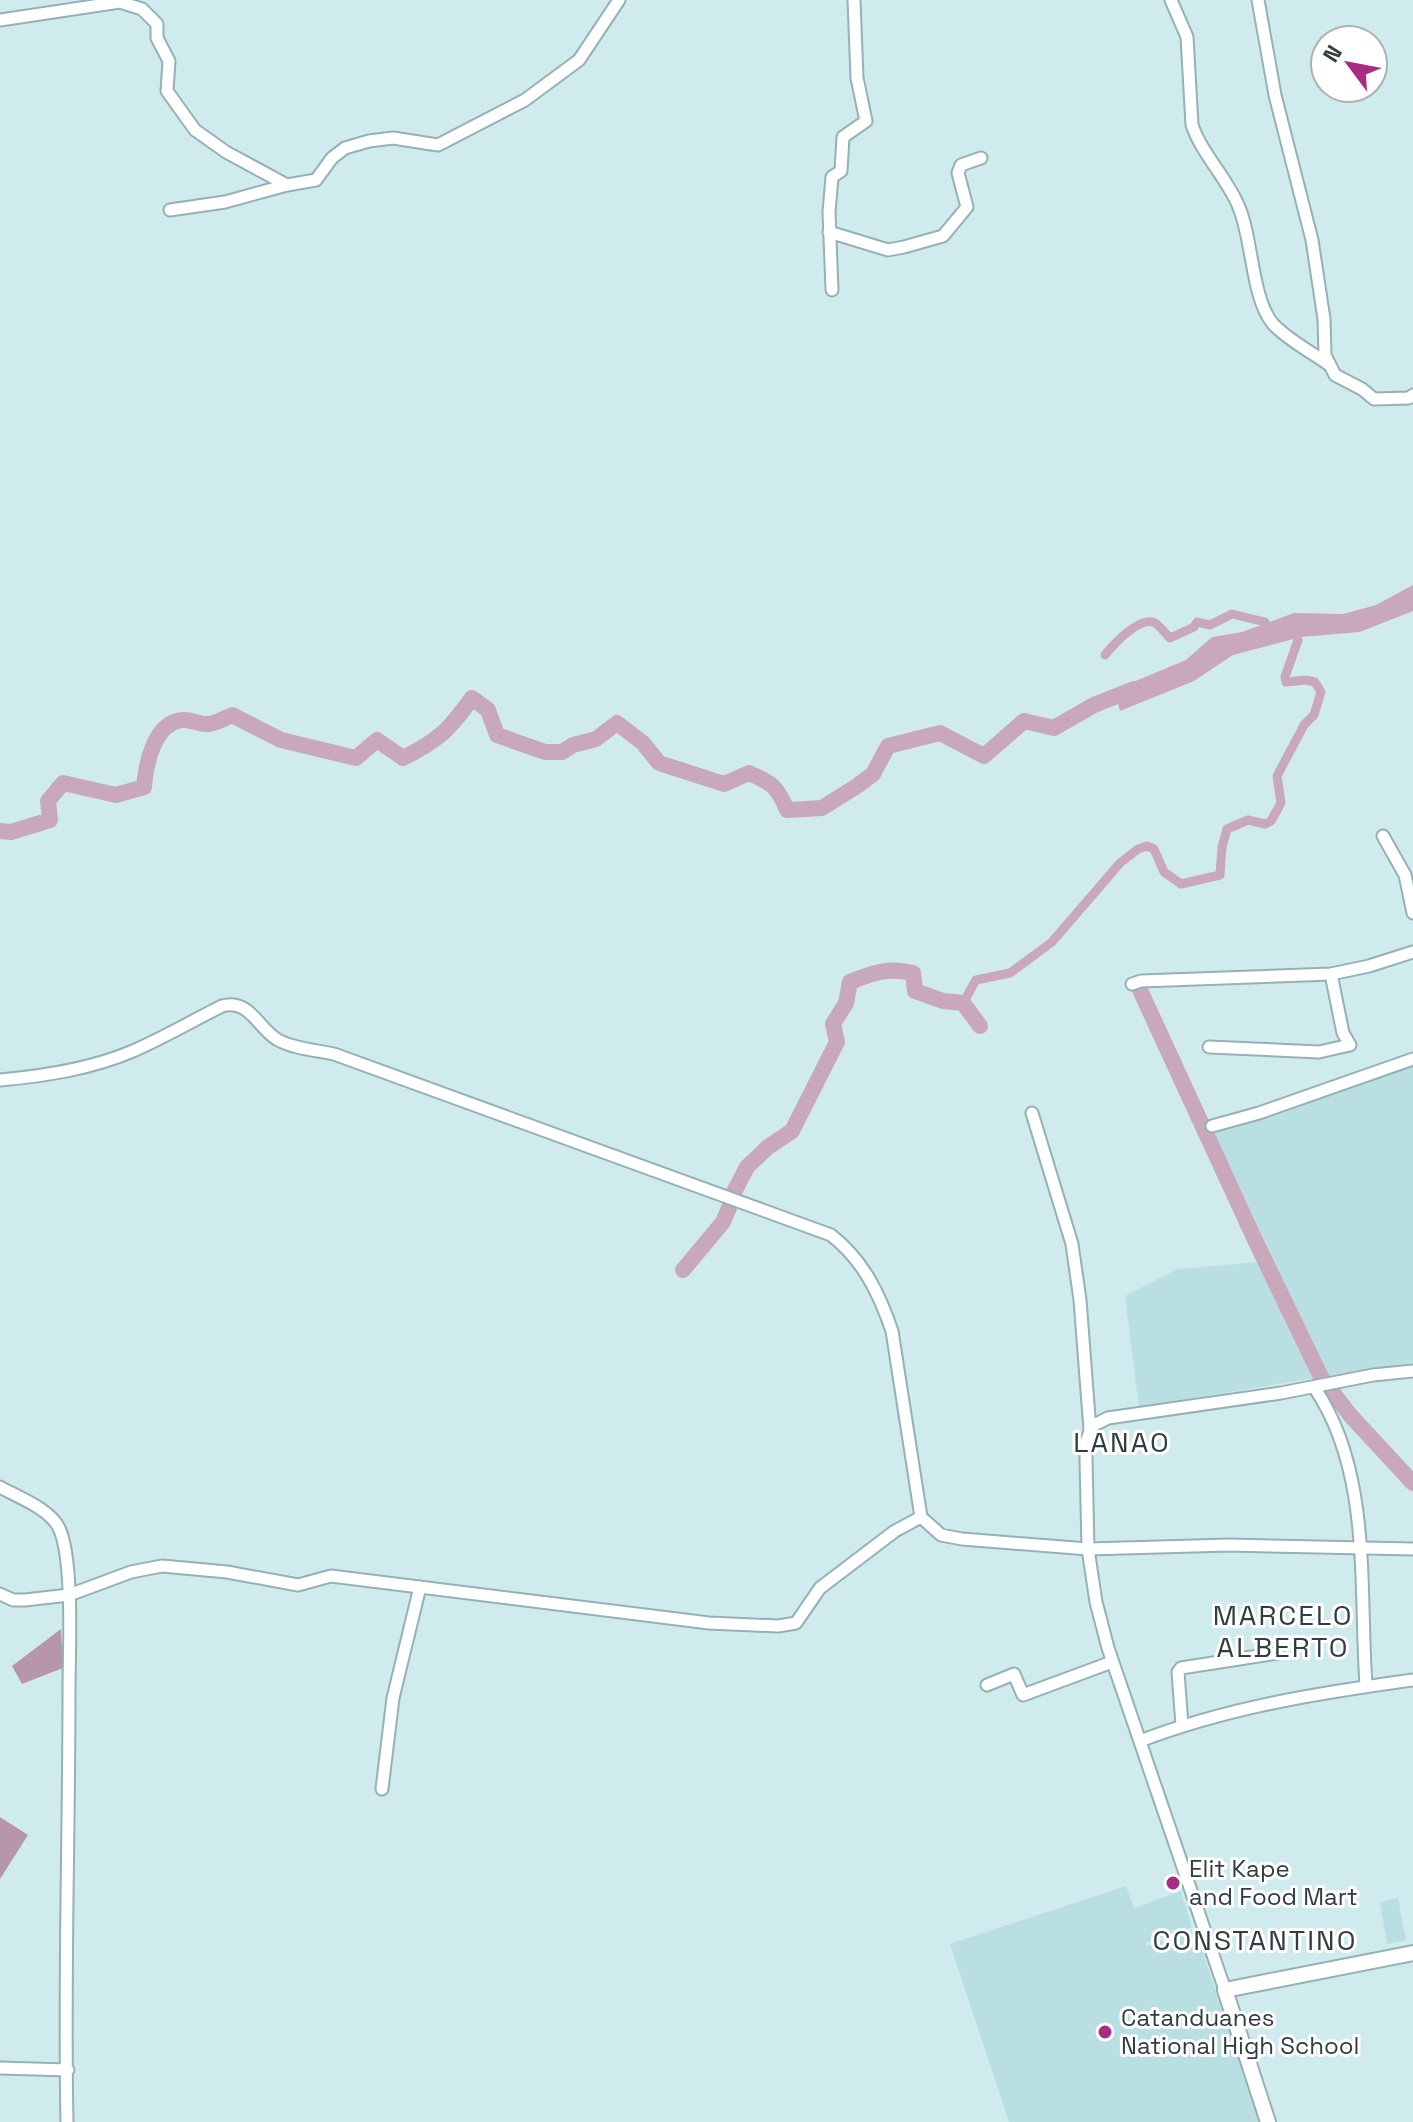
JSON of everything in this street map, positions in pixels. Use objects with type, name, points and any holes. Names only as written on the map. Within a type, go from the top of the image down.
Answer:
[{"type":"main road","points":[[1268,2122],[1225,1990],[1413,1953]]},
{"type":"street","points":[[170,210],[225,202],[316,180],[332,158],[345,148],[369,141],[393,138],[438,145],[525,100],[579,60],[619,0]]},
{"type":"street","points":[[832,290],[829,232],[832,177],[841,171],[843,137],[866,121],[857,78],[854,0]]},
{"type":"street","points":[[1171,0],[1187,37],[1192,125],[1197,139],[1239,206],[1265,308],[1273,323],[1329,365]]},
{"type":"street","points":[[1258,0],[1275,95],[1312,240],[1324,319],[1325,355],[1335,375],[1374,399],[1409,398],[1413,395]]},
{"type":"street","points":[[0,20],[120,2],[142,9],[157,24],[157,38],[169,61],[167,91],[195,130],[226,152],[287,185]]},
{"type":"street","points":[[829,232],[888,250],[943,236],[967,207],[958,173],[961,165],[981,158]]},
{"type":"street","points":[[1383,836],[1405,875],[1413,913]]},
{"type":"street","points":[[1132,984],[1141,981],[1331,974],[1413,952]]},
{"type":"street","points":[[1209,1047],[1319,1052],[1350,1045],[1343,1033],[1331,974]]},
{"type":"street","points":[[0,1080],[96,1064],[133,1051],[230,1004],[242,1006],[275,1039],[334,1054],[831,1235],[861,1264],[877,1292],[892,1331],[921,1517],[941,1535],[1088,1549],[1229,1545],[1413,1549]]},
{"type":"street","points":[[1212,1126],[1259,1113],[1413,1059]]},
{"type":"street","points":[[1032,1113],[1072,1244],[1080,1300],[1094,1426],[1086,1459],[1088,1549],[1096,1602],[1112,1662],[1225,1990]]},
{"type":"street","points":[[1094,1426],[1108,1418],[1158,1409],[1413,1371]]},
{"type":"street","points":[[1322,1385],[1358,1515],[1366,1685]]},
{"type":"street","points":[[0,1487],[56,1523],[62,1536],[69,1595],[67,2122]]},
{"type":"street","points":[[0,1594],[13,1600],[69,1595],[131,1572],[162,1566],[227,1572],[298,1585],[331,1576],[709,1623],[787,1625],[796,1623],[820,1588],[895,1531],[921,1517]]},
{"type":"street","points":[[382,1789],[393,1698],[420,1587]]},
{"type":"street","points":[[1182,1725],[1179,1669],[1278,1653]]},
{"type":"street","points":[[987,1685],[1014,1674],[1023,1695],[1112,1662]]},
{"type":"street","points":[[1140,1741],[1182,1725],[1304,1695],[1413,1680]]},
{"type":"street","points":[[0,2068],[68,2070]]},
{"type":"shaded area","points":[[1413,585],[1413,611],[1360,632],[1301,637],[1233,655],[1194,681],[1120,711],[1114,690],[1186,660],[1212,637],[1242,632],[1294,613],[1343,614],[1376,605]]},
{"type":"shaded area","points":[[1413,1063],[1413,1363],[1328,1376],[1212,1128]]},
{"type":"shaded area","points":[[1260,1262],[1314,1378],[1139,1407],[1125,1296],[1178,1269]]},
{"type":"shaded area","points":[[61,1629],[63,1668],[22,1684],[12,1666]]},
{"type":"shaded area","points":[[0,1817],[28,1835],[0,1879]]},
{"type":"shaded area","name":"Catanduanes National High School","points":[[1126,1886],[1134,1908],[1181,1891],[1192,1927],[1145,1943],[1146,1946],[1195,1929],[1260,2122],[1009,2122],[950,1944]]},
{"type":"shaded area","points":[[1398,1898],[1406,1940],[1387,1944],[1380,1902]]},
{"type":"waterway","points":[[1105,655],[1127,632],[1142,623],[1157,624],[1170,638],[1194,627],[1197,622],[1210,625],[1232,614],[1265,622]]},
{"type":"waterway","points":[[963,1003],[976,980],[1010,973],[1052,942],[1120,863],[1138,849],[1147,846],[1154,849],[1164,872],[1181,884],[1220,875],[1227,829],[1248,820],[1265,824],[1271,821],[1281,803],[1277,776],[1304,725],[1314,715],[1321,692],[1315,682],[1286,682],[1298,640]]},
{"type":"waterway","points":[[0,831],[11,832],[50,820],[48,801],[63,783],[116,795],[144,787],[150,756],[158,736],[165,728],[183,720],[211,724],[232,715],[281,740],[356,758],[377,740],[403,758],[442,733],[472,698],[488,710],[497,735],[545,752],[562,752],[573,745],[596,739],[617,723],[643,743],[659,763],[724,784],[749,773],[773,786],[787,810],[822,808],[857,786],[873,774],[888,746],[940,733],[984,756],[1024,721],[1054,728],[1094,705],[1134,689]]},
{"type":"waterway","points":[[734,1192],[747,1167],[768,1147],[792,1131],[837,1042],[833,1024],[846,1003],[850,982],[881,972],[913,973],[915,991],[943,1001],[963,1003],[980,1026]]},
{"type":"waterway","points":[[1140,990],[1321,1377],[1350,1415],[1413,1483]]},
{"type":"waterway","points":[[683,1270],[723,1222],[731,1203]]},
{"type":"place","name":"Elit Kape and Food Mart","points":[[1173,1883]]},
{"type":"place","name":"Catanduanes National High School","points":[[1105,2032]]},
{"type":"district","name":"LANAO","points":[[1122,1442]]},
{"type":"district","name":"MARCELO ALBERTO","points":[[1283,1631]]},
{"type":"district","name":"CONSTANTINO","points":[[1255,1940]]}]
